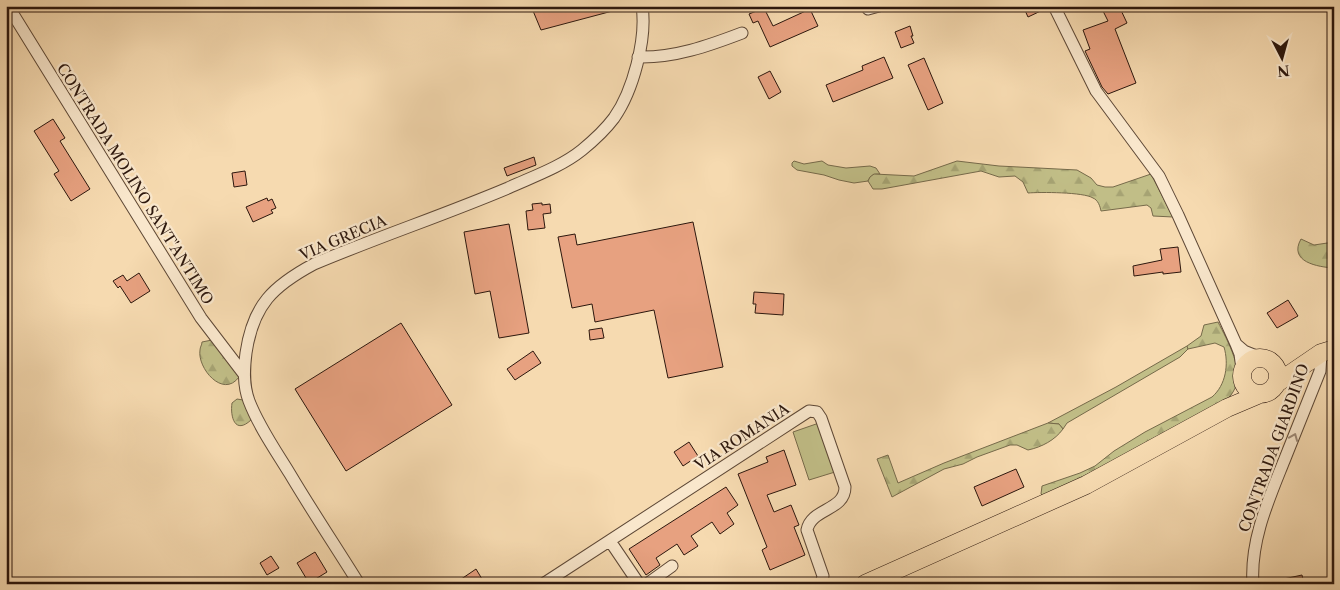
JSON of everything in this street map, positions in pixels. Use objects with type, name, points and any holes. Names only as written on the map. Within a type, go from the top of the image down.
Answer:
[{"type":"main road","points":[[1227,408],[1236,399],[1242,374],[1249,361],[1270,368],[1299,367],[1328,351]]},
{"type":"main road","points":[[865,584],[1086,485],[1227,408],[1270,391],[1270,368]]},
{"type":"main road","points":[[1242,374],[1243,384],[1250,392],[1260,394]]},
{"type":"street","name":"CONTRADA MOLINO SANT'ANTIMO","points":[[8,6],[201,318],[243,373]]},
{"type":"street","name":"VIA GRECIA","points":[[359,584],[312,511],[257,419],[249,400],[243,373],[249,333],[254,319],[273,292],[289,278],[314,264],[436,217],[534,176],[580,152],[614,118],[626,96],[634,76],[638,57],[642,6]]},
{"type":"street","points":[[1054,6],[1096,91],[1159,176],[1236,344],[1240,354],[1242,374]]},
{"type":"street","points":[[638,57],[666,56],[710,45],[742,33]]},
{"type":"street","points":[[1236,344],[1270,368]]},
{"type":"street","name":"CONTRADA GIARDINO","points":[[1253,584],[1254,552],[1258,532],[1328,351]]},
{"type":"street","name":"VIA ROMANIA","points":[[543,584],[809,411],[817,412],[821,418],[845,487],[845,494],[841,501],[816,515],[808,523],[807,530],[823,576],[821,584]]},
{"type":"street","points":[[610,541],[639,584]]},
{"type":"street","points":[[647,584],[672,566]]},
{"type":"green space","points":[[794,161],[804,164],[822,161],[828,165],[846,168],[870,166],[876,168],[880,174],[872,175],[868,181],[854,183],[797,170],[792,166]]},
{"type":"green space","points":[[957,161],[999,166],[1077,170],[1091,178],[1097,185],[1105,187],[1113,187],[1151,174],[1173,217],[1153,216],[1151,208],[1147,205],[1101,211],[1096,200],[1088,196],[1062,193],[1028,193],[1023,182],[1015,176],[999,177],[981,171],[882,189],[873,189],[868,181],[874,174],[914,176]]},
{"type":"green space","points":[[1301,239],[1314,245],[1334,242],[1334,268],[1313,264],[1302,258],[1298,253]]},
{"type":"green space","points":[[1218,322],[1234,356],[1237,375],[1232,393],[1223,403],[1044,497],[1041,494],[1042,486],[1095,466],[1114,451],[1145,432],[1212,397],[1220,387],[1225,374],[1226,360],[1224,347],[1215,343],[1188,349],[1187,346],[1201,336],[1204,325]]},
{"type":"green space","points":[[212,340],[217,344],[239,377],[233,383],[226,385],[219,383],[212,378],[203,365],[200,357],[202,342]]},
{"type":"green space","points":[[1187,346],[1188,349],[1180,357],[1067,423],[1063,429],[1059,424],[1048,423],[1116,387]]},
{"type":"green space","points":[[237,399],[243,400],[251,413],[251,420],[241,426],[237,425],[232,414],[232,403]]},
{"type":"green space","points":[[819,423],[835,472],[809,480],[793,432]]},
{"type":"green space","points":[[1048,423],[1059,424],[1063,429],[1056,437],[1043,445],[1028,450],[1017,445],[1010,445],[963,464],[944,469],[892,497],[877,459],[888,455],[898,483]]},
{"type":"building","points":[[531,6],[620,6],[620,9],[541,30]]},
{"type":"building","points":[[1023,6],[1047,6],[1047,8],[1028,17]]},
{"type":"building","points":[[1119,6],[1127,23],[1115,29],[1136,83],[1108,94],[1102,87],[1085,51],[1090,49],[1083,30],[1108,21],[1103,11]]},
{"type":"building","points":[[764,8],[773,26],[810,9],[818,26],[770,47],[758,21],[753,23],[749,14]]},
{"type":"building","points":[[910,26],[914,43],[901,48],[895,32]]},
{"type":"building","points":[[884,57],[893,78],[833,102],[826,85],[863,70],[862,66]]},
{"type":"building","points":[[924,58],[943,103],[928,110],[908,65]]},
{"type":"building","points":[[770,71],[781,92],[769,99],[758,77]]},
{"type":"building","points":[[53,119],[65,138],[60,141],[90,189],[71,201],[54,174],[59,171],[34,131]]},
{"type":"building","points":[[534,157],[536,165],[507,176],[504,168]]},
{"type":"building","points":[[245,171],[247,185],[234,187],[232,173]]},
{"type":"building","points":[[267,198],[268,201],[272,199],[276,208],[271,210],[273,213],[253,222],[246,207]]},
{"type":"building","points":[[542,203],[542,205],[550,204],[551,213],[543,214],[545,228],[528,230],[526,211],[533,210],[532,204]]},
{"type":"building","points":[[693,222],[723,367],[668,378],[654,310],[595,322],[592,304],[572,308],[558,237],[575,234],[577,245]]},
{"type":"building","points":[[509,224],[529,333],[499,338],[490,291],[475,294],[464,232]]},
{"type":"building","points":[[1178,247],[1181,272],[1163,274],[1163,272],[1134,276],[1133,266],[1162,260],[1160,249]]},
{"type":"building","points":[[139,273],[150,291],[131,303],[120,286],[118,288],[113,281],[123,275],[127,281]]},
{"type":"building","points":[[754,292],[784,294],[783,315],[755,313],[756,304],[753,304]]},
{"type":"building","points":[[1288,300],[1298,316],[1277,328],[1267,313]]},
{"type":"building","points":[[401,323],[452,405],[346,471],[295,389]]},
{"type":"building","points":[[602,328],[604,338],[590,340],[589,330]]},
{"type":"building","points":[[533,351],[541,363],[515,380],[507,369]]},
{"type":"building","points":[[689,442],[698,456],[683,466],[674,452]]},
{"type":"building","points":[[784,450],[796,485],[767,495],[774,512],[791,505],[799,525],[794,527],[805,555],[770,570],[762,550],[767,547],[738,474],[768,462],[766,457]]},
{"type":"building","points":[[1016,469],[1024,487],[982,506],[974,487]]},
{"type":"building","points":[[726,487],[738,505],[727,513],[734,524],[720,534],[712,522],[691,536],[698,546],[684,555],[677,544],[656,558],[660,565],[646,575],[629,549]]},
{"type":"building","points":[[315,552],[327,572],[309,583],[297,563]]},
{"type":"building","points":[[271,556],[279,568],[267,575],[260,563]]},
{"type":"building","points":[[476,569],[485,584],[454,584]]},
{"type":"building","points":[[1302,575],[1304,584],[1280,584],[1279,580]]}]
